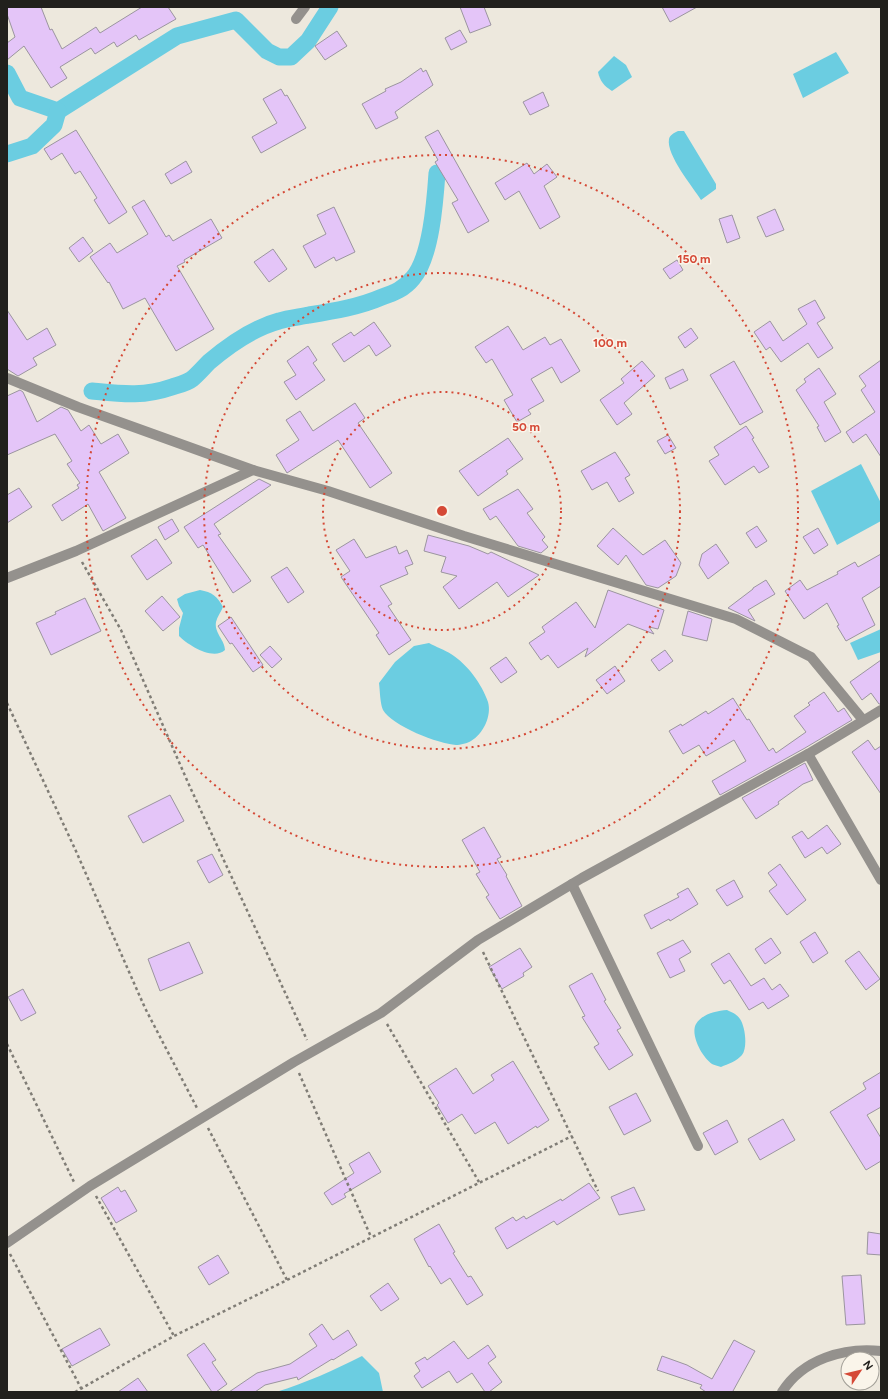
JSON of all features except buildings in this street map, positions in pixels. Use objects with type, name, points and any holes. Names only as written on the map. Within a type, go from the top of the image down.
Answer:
[{"type":"street","points":[[296,19],[305,7]]},
{"type":"street","points":[[7,378],[78,407],[253,470],[328,491],[464,536],[736,619],[811,657],[863,720]]},
{"type":"street","points":[[7,578],[76,551],[253,470]]},
{"type":"street","points":[[7,1243],[79,1192],[312,1051],[380,1014],[478,940],[572,884],[808,754],[881,710]]},
{"type":"street","points":[[808,754],[881,880]]},
{"type":"street","points":[[572,884],[698,1146]]},
{"type":"street","points":[[782,1392],[794,1377],[821,1359],[836,1353],[852,1350],[868,1349],[881,1351]]},
{"type":"path","points":[[76,551],[121,630],[190,787],[312,1051]]},
{"type":"path","points":[[7,703],[145,1008],[287,1280]]},
{"type":"path","points":[[478,940],[598,1191]]},
{"type":"path","points":[[380,1014],[478,1182]]},
{"type":"path","points":[[7,1044],[79,1192]]},
{"type":"path","points":[[294,1062],[371,1237]]},
{"type":"path","points":[[75,1392],[174,1336],[572,1136]]},
{"type":"path","points":[[90,1186],[174,1336]]},
{"type":"path","points":[[7,1248],[81,1388]]},
{"type":"water","points":[[836,52],[849,73],[803,98],[793,74]]},
{"type":"water","points":[[614,56],[626,65],[632,77],[612,91],[603,83],[598,72]]},
{"type":"water","points":[[678,131],[684,131],[716,184],[716,189],[701,200],[681,171],[669,146],[669,139],[671,135]]},
{"type":"water","points":[[861,464],[881,503],[881,521],[837,545],[811,491]]},
{"type":"water","points":[[200,590],[208,592],[214,596],[219,600],[223,607],[216,622],[218,633],[225,646],[225,650],[220,653],[208,653],[188,644],[179,636],[179,628],[183,613],[177,599],[185,594]]},
{"type":"water","points":[[881,629],[881,652],[858,660],[850,643]]},
{"type":"water","points":[[429,643],[449,653],[463,663],[482,688],[488,702],[489,713],[486,724],[479,734],[471,741],[456,745],[428,738],[396,722],[383,710],[379,683],[395,662],[414,646]]},
{"type":"water","points":[[727,1010],[734,1013],[742,1022],[745,1047],[740,1057],[721,1067],[712,1064],[704,1056],[696,1040],[695,1029],[696,1024],[706,1015]]},
{"type":"water","points":[[362,1356],[379,1373],[383,1392],[276,1392],[320,1376]]},
{"type":"waterway","points":[[7,73],[20,98],[58,111],[177,36],[236,20],[267,51],[279,57],[291,57],[308,41],[330,7]]},
{"type":"waterway","points":[[7,154],[32,146],[54,125],[58,111]]},
{"type":"waterway","points":[[92,391],[132,394],[151,392],[182,384],[192,379],[225,349],[269,324],[286,319],[355,306],[399,290],[410,282],[419,269],[424,257],[431,228],[437,173]]}]
